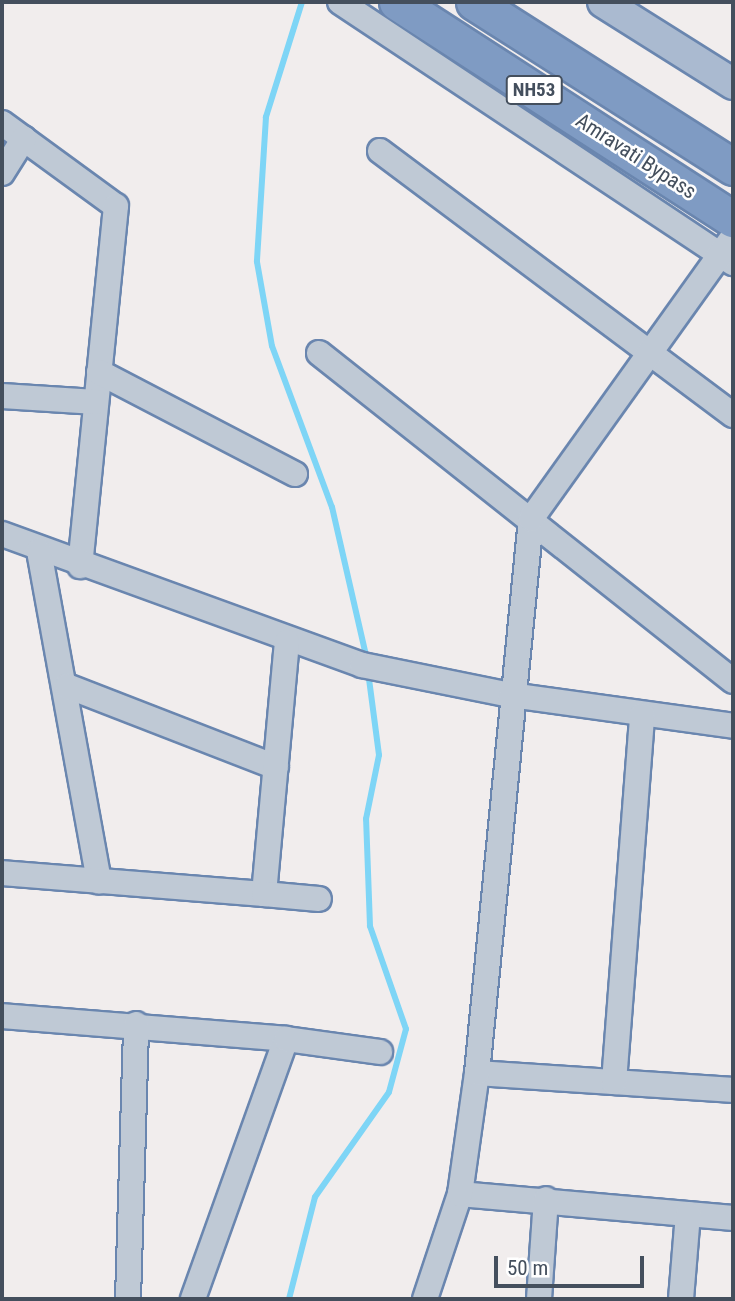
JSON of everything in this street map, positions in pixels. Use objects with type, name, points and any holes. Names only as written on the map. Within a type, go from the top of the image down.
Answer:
[{"type":"highway","name":"Amravati Bypass","points":[[397,2],[733,219]]},
{"type":"highway","name":"Amravati Bypass","points":[[474,2],[733,167]]},
{"type":"main road","points":[[603,2],[733,85]]},
{"type":"street","points":[[340,2],[730,252],[531,519],[511,695],[477,1073],[460,1194],[425,1299]]},
{"type":"street","points":[[2,123],[115,202],[80,566]]},
{"type":"street","points":[[2,173],[24,138]]},
{"type":"street","points":[[380,151],[733,415]]},
{"type":"street","points":[[318,353],[733,681]]},
{"type":"street","points":[[99,372],[295,474]]},
{"type":"street","points":[[2,396],[96,402]]},
{"type":"street","points":[[2,534],[39,551],[287,642],[362,665],[511,695],[733,726]]},
{"type":"street","points":[[39,551],[67,686],[99,882]]},
{"type":"street","points":[[264,894],[287,642]]},
{"type":"street","points":[[67,686],[276,767]]},
{"type":"street","points":[[614,1082],[642,715]]},
{"type":"street","points":[[2,873],[319,899]]},
{"type":"street","points":[[2,1016],[136,1024],[286,1039],[380,1052]]},
{"type":"street","points":[[128,1299],[136,1024]]},
{"type":"street","points":[[194,1299],[286,1039]]},
{"type":"street","points":[[477,1073],[733,1090]]},
{"type":"street","points":[[460,1194],[546,1199],[733,1218]]},
{"type":"street","points":[[539,1299],[546,1199]]},
{"type":"street","points":[[681,1299],[688,1214]]},
{"type":"waterway","points":[[302,2],[266,117],[257,262],[272,346],[332,507],[367,660]]},
{"type":"waterway","points":[[289,1299],[315,1197],[389,1092],[406,1029],[370,926],[366,819],[379,755],[368,671]]}]
